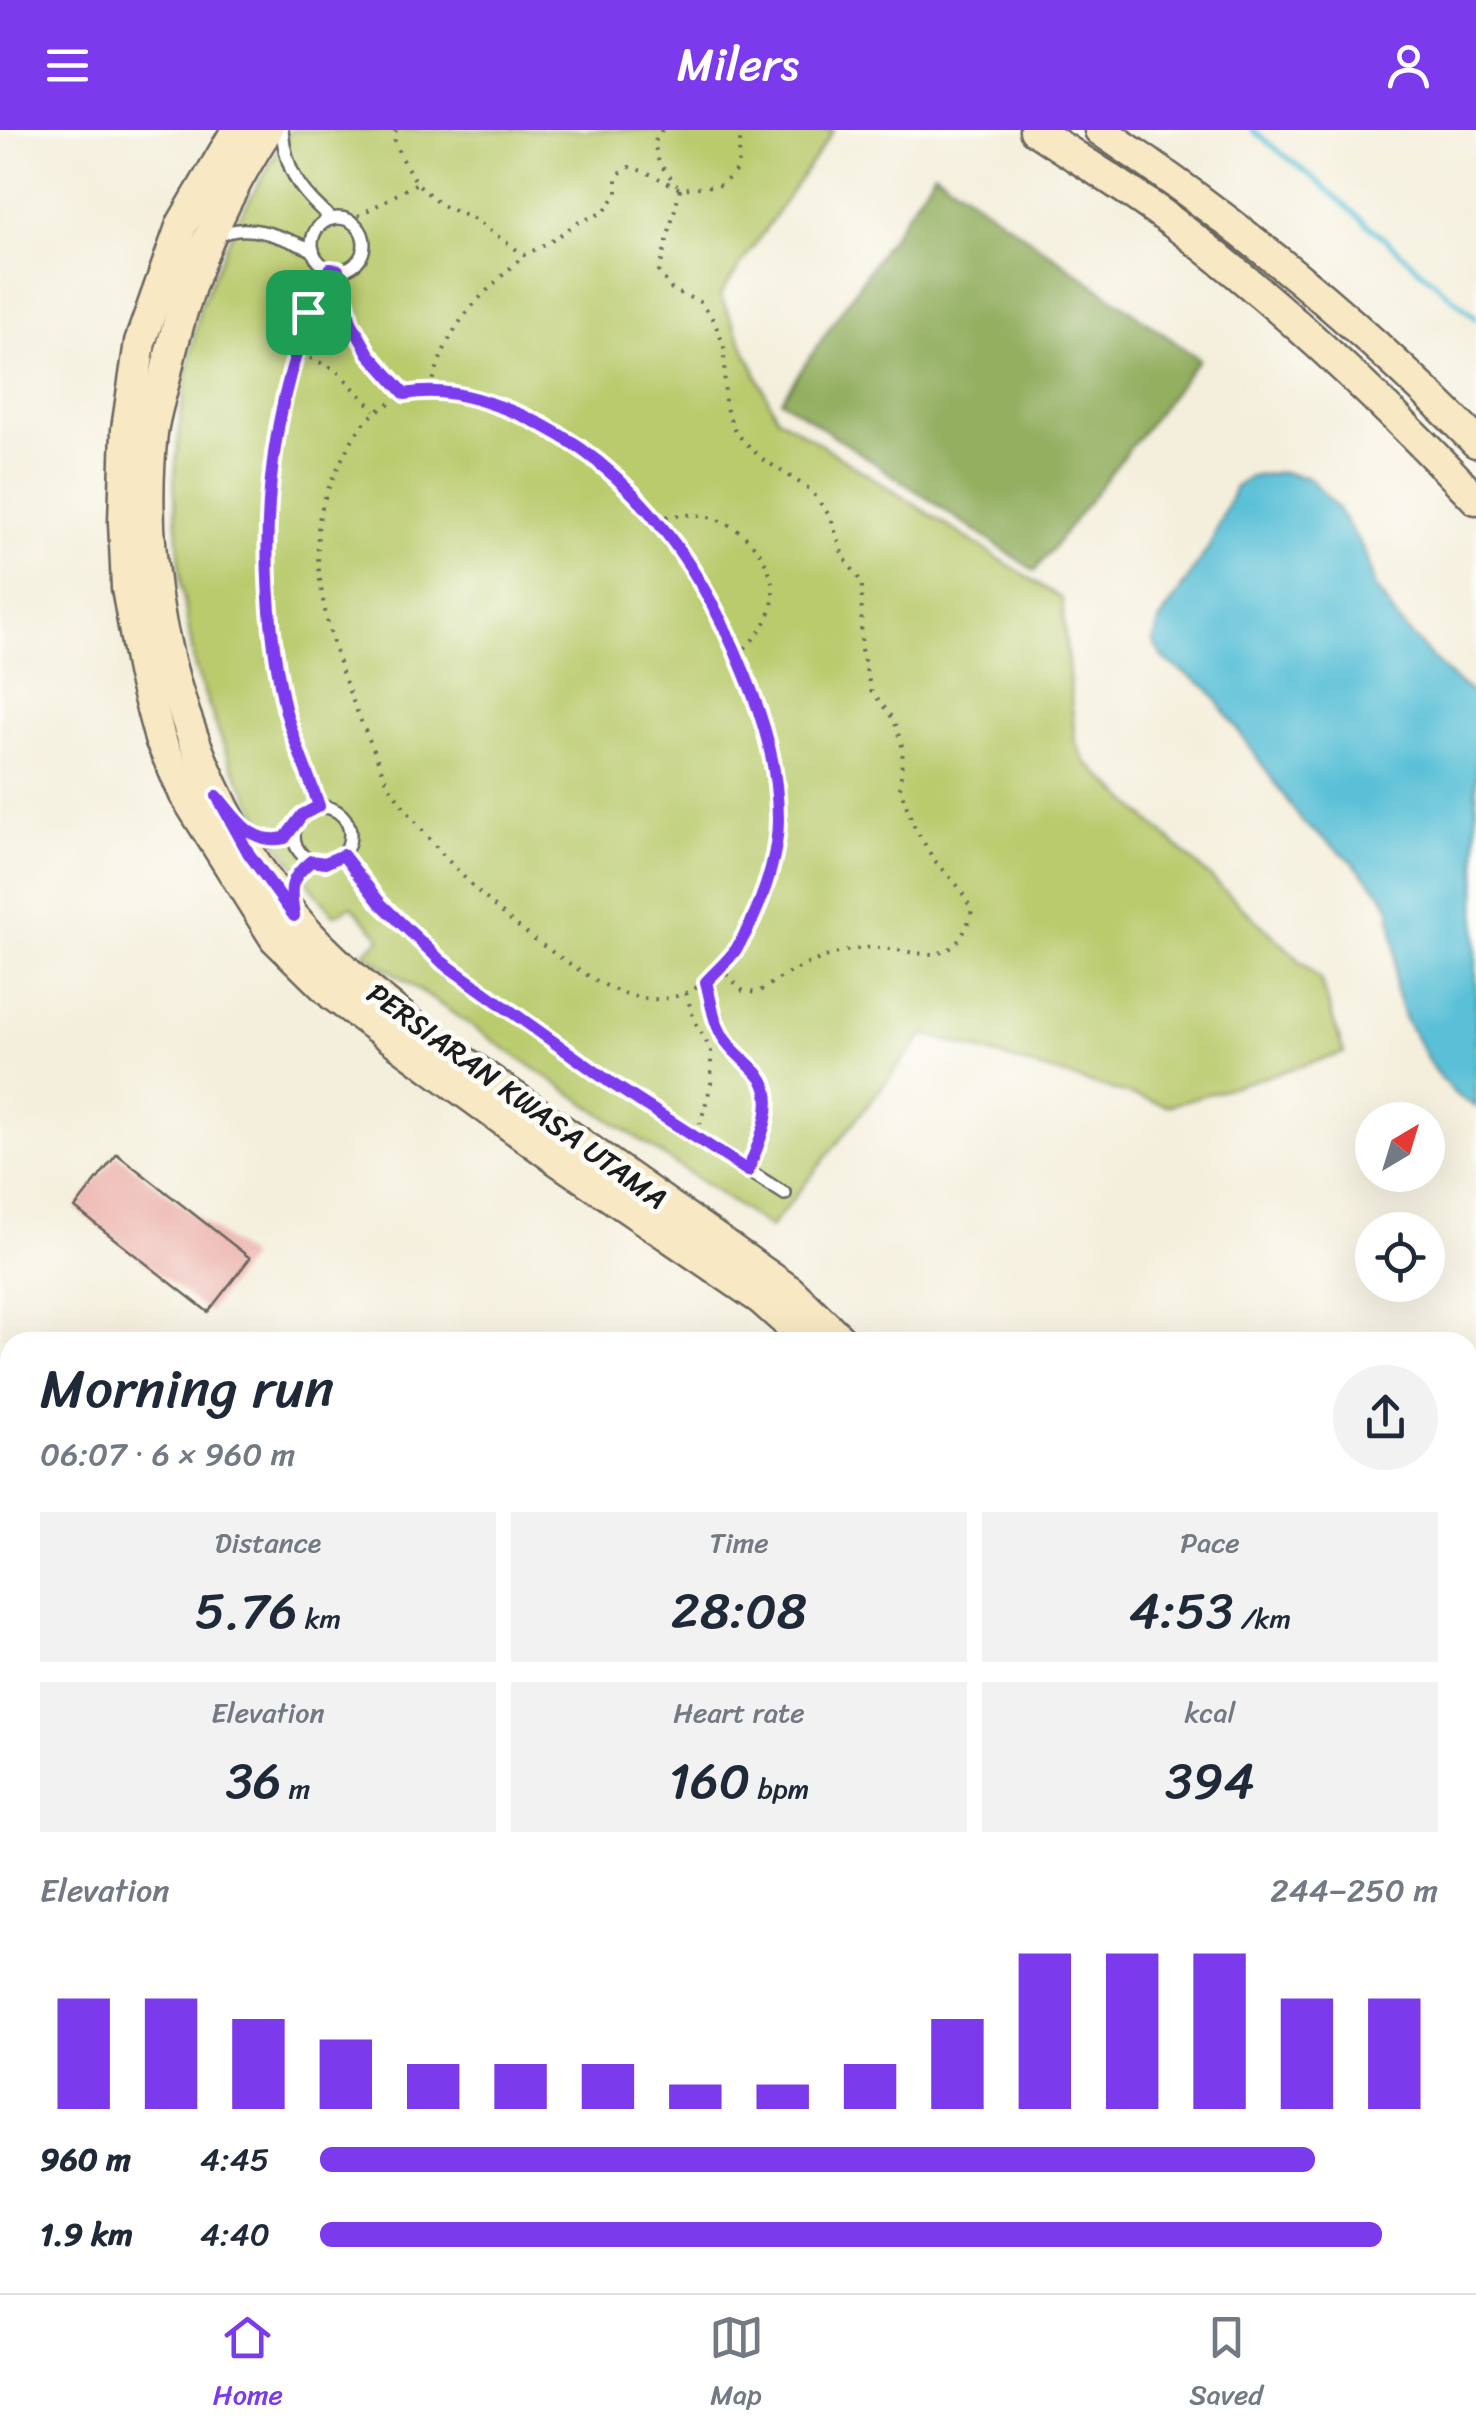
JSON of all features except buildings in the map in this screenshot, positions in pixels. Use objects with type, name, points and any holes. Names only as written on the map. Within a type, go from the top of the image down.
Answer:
[{"type":"main road","name":"PERSIARAN KWASA UTAMA","points":[[237,130],[182,224],[140,342],[127,430],[127,588],[142,672],[160,738],[185,795],[275,938],[334,996],[556,1159],[761,1299],[798,1332]]},
{"type":"main road","name":"PERSIARAN KWASA UTAMA","points":[[266,130],[205,242],[170,350],[152,432],[150,522],[156,596],[192,741],[217,796],[249,854],[294,916],[361,986],[790,1291],[833,1332]]},
{"type":"main road","points":[[1034,130],[1162,215],[1295,322],[1397,417],[1476,499]]},
{"type":"main road","points":[[1100,130],[1184,186],[1318,294],[1424,388],[1476,442]]},
{"type":"lane","points":[[282,130],[285,157],[302,195],[332,219],[348,221],[361,233],[363,250],[354,264],[334,270],[308,312],[285,389],[268,496],[268,598],[285,707],[319,806]]},
{"type":"lane","points":[[332,219],[314,234],[313,250],[316,258],[334,270]]},
{"type":"lane","points":[[205,242],[228,230],[258,230],[313,250]]},
{"type":"lane","points":[[217,796],[252,834],[268,841],[285,838],[296,823],[310,809],[319,806],[336,810],[348,823],[350,840],[343,855],[325,863],[311,861],[299,852],[295,842],[296,823]]},
{"type":"lane","points":[[343,855],[380,903],[442,962],[611,1083],[785,1194]]},
{"type":"lane","points":[[294,916],[290,888],[296,872],[311,861]]},
{"type":"path","points":[[396,130],[393,136],[400,158],[417,184],[439,204],[476,220],[524,255]]},
{"type":"path","points":[[662,130],[654,142],[658,163],[680,189]]},
{"type":"path","points":[[431,390],[440,354],[464,312],[524,255],[577,222],[604,212],[617,192],[617,175],[629,167],[680,189],[722,185],[738,168],[740,130]]},
{"type":"path","points":[[348,221],[417,184]]},
{"type":"path","points":[[680,189],[659,272],[672,290],[700,302],[714,320],[724,346],[724,405],[735,432],[761,458],[811,490],[831,518],[843,556],[862,583],[861,649],[872,690],[894,720],[903,749],[900,788],[913,824],[934,860],[959,887],[972,910],[966,936],[947,950],[926,956],[860,948],[819,958],[757,993],[743,992],[720,967]]},
{"type":"path","points":[[334,270],[351,322],[369,354],[405,394]]},
{"type":"path","points":[[295,356],[318,359],[336,368],[375,410]]},
{"type":"path","points":[[431,390],[473,397],[537,420],[591,458],[656,518],[698,574],[738,656],[776,766],[778,823],[770,870],[736,950],[706,982],[686,993],[649,1001],[615,992],[514,927],[432,842],[391,788],[359,718],[336,649],[320,582],[318,530],[331,482],[350,440],[375,410],[405,394],[431,390]]},
{"type":"path","points":[[656,518],[684,514],[717,519],[740,532],[761,554],[773,581],[772,607],[760,632],[738,656]]},
{"type":"path","points":[[706,982],[718,1028],[736,1056],[762,1080],[768,1102],[748,1171]]},
{"type":"path","points":[[686,993],[694,1020],[711,1050],[711,1085],[697,1138]]},
{"type":"green space","points":[[290,130],[834,130],[720,295],[776,416],[1062,599],[1075,740],[1085,761],[1320,979],[1344,1053],[1168,1106],[924,1034],[770,1228],[364,953],[381,938],[352,906],[334,915],[270,835],[229,760],[195,668],[181,582],[174,483],[184,387],[200,307],[239,217]]},
{"type":"green space","points":[[935,172],[1199,359],[1035,571],[781,400]]},
{"type":"water","points":[[1281,472],[1309,478],[1338,509],[1364,550],[1375,587],[1399,622],[1449,675],[1476,696],[1476,1107],[1455,1094],[1434,1070],[1404,1017],[1395,988],[1390,908],[1383,895],[1347,857],[1303,823],[1209,689],[1166,661],[1153,643],[1159,622],[1209,547],[1235,487],[1249,477]]},
{"type":"waterway","points":[[1252,130],[1476,318]]},
{"type":"route","points":[[330,269],[338,270],[351,322],[369,354],[405,394],[431,390],[473,397],[537,420],[578,446],[619,480],[656,518],[698,574],[758,706],[776,766],[778,823],[770,870],[736,950],[706,982],[718,1028],[736,1056],[762,1080],[768,1102],[748,1171],[611,1083],[442,962],[380,903],[343,855],[325,863],[311,861],[296,872],[290,888],[294,916],[249,854],[217,796],[252,834],[268,841],[285,838],[302,815],[319,806],[285,707],[268,598],[268,496],[285,389],[308,312],[330,269]]}]
